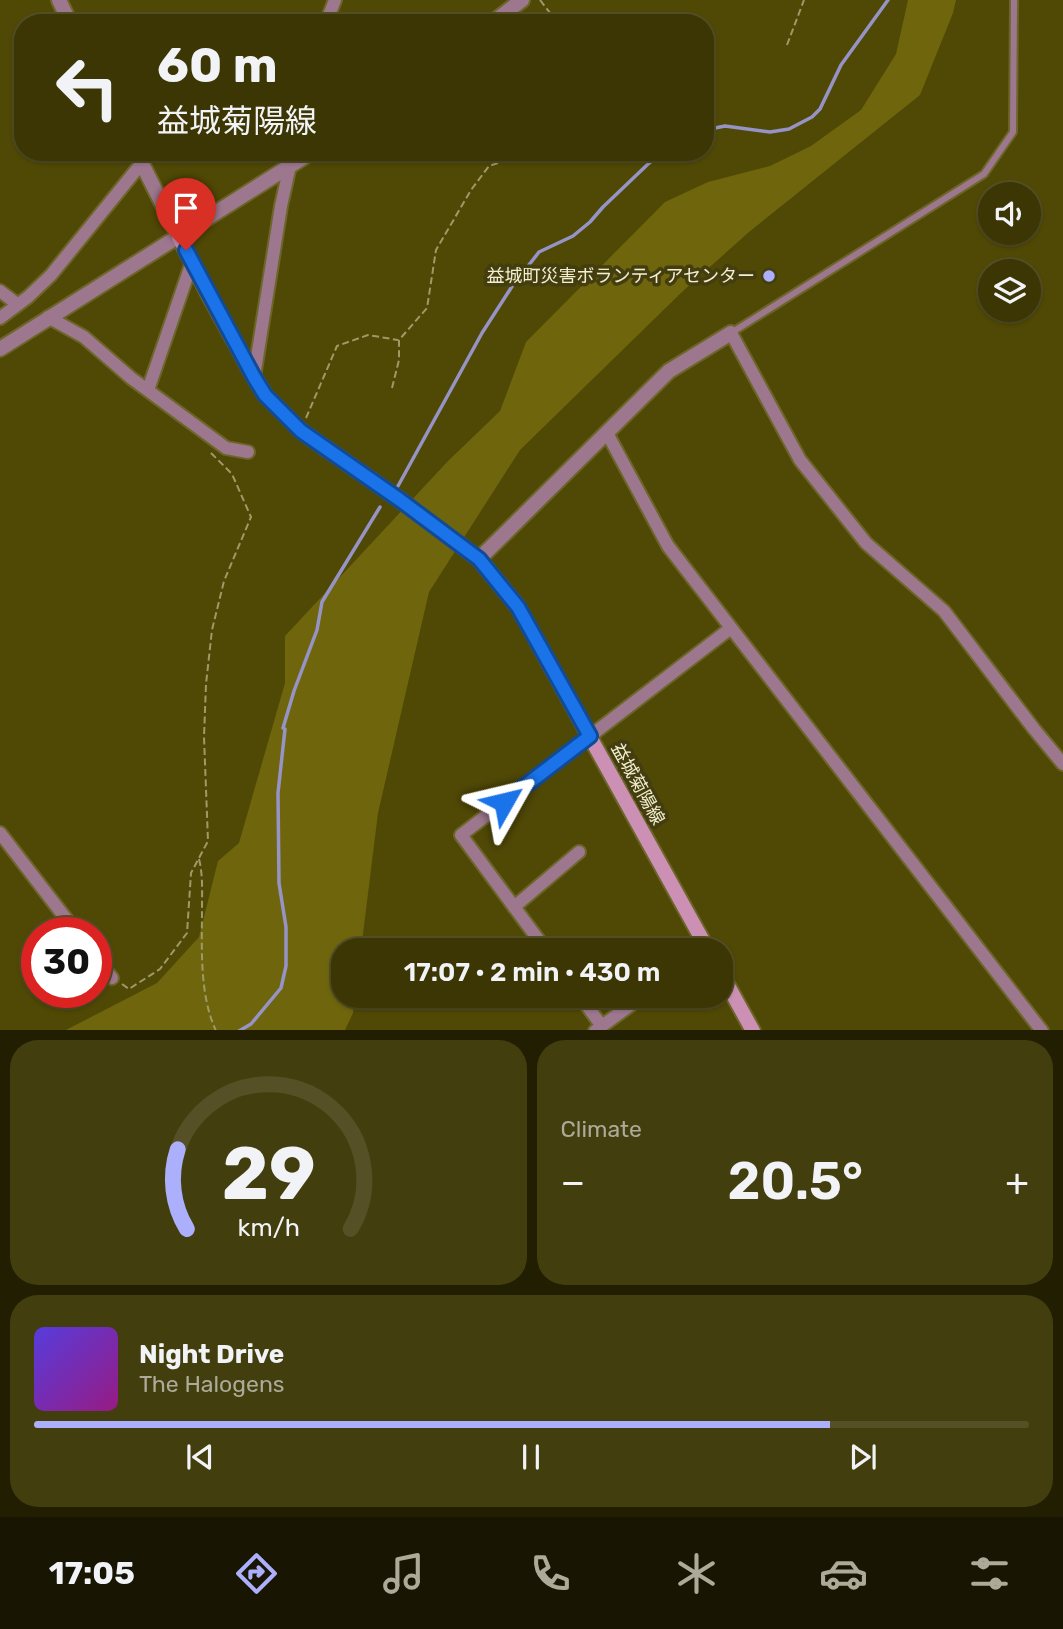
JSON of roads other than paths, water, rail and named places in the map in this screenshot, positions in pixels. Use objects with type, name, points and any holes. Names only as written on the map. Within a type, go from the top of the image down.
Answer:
[{"type":"main road","name":"益城菊陽線","points":[[179,237],[265,395],[301,431],[479,559],[518,607],[701,938]]},
{"type":"main road","points":[[733,995],[752,1030]]},
{"type":"street","points":[[504,14],[522,0]]},
{"type":"street","points":[[0,318],[28,298],[51,275],[137,161]]},
{"type":"street","points":[[141,161],[179,237]]},
{"type":"street","points":[[254,377],[290,161]]},
{"type":"street","points":[[0,349],[298,161]]},
{"type":"street","points":[[148,390],[192,262]]},
{"type":"street","points":[[0,291],[17,304]]},
{"type":"street","points":[[48,317],[84,337],[131,378],[226,448],[247,452]]},
{"type":"street","points":[[479,559],[669,370],[731,333],[800,460],[866,543],[944,611],[1063,764]]},
{"type":"street","points":[[607,433],[668,546],[1041,1030]]},
{"type":"street","points":[[537,938],[461,835],[731,628]]},
{"type":"street","points":[[0,833],[65,917]]},
{"type":"street","points":[[514,907],[579,852]]},
{"type":"street","points":[[587,1008],[598,1028],[626,1008]]},
{"type":"lane","points":[[731,333],[984,174],[1013,132],[1014,0]]},
{"type":"waterway","points":[[714,128],[725,126],[770,132],[789,129],[812,117],[820,109],[841,65],[888,0]]},
{"type":"waterway","points":[[398,486],[482,333],[511,288],[539,252],[573,236],[652,161]]},
{"type":"waterway","points":[[241,1030],[251,1024],[281,988],[286,966],[286,927],[279,883],[278,793],[283,728],[317,630],[322,602],[380,507]]},
{"type":"place","name":"益城町災害ボランティアセンター","points":[[769,276]]}]
